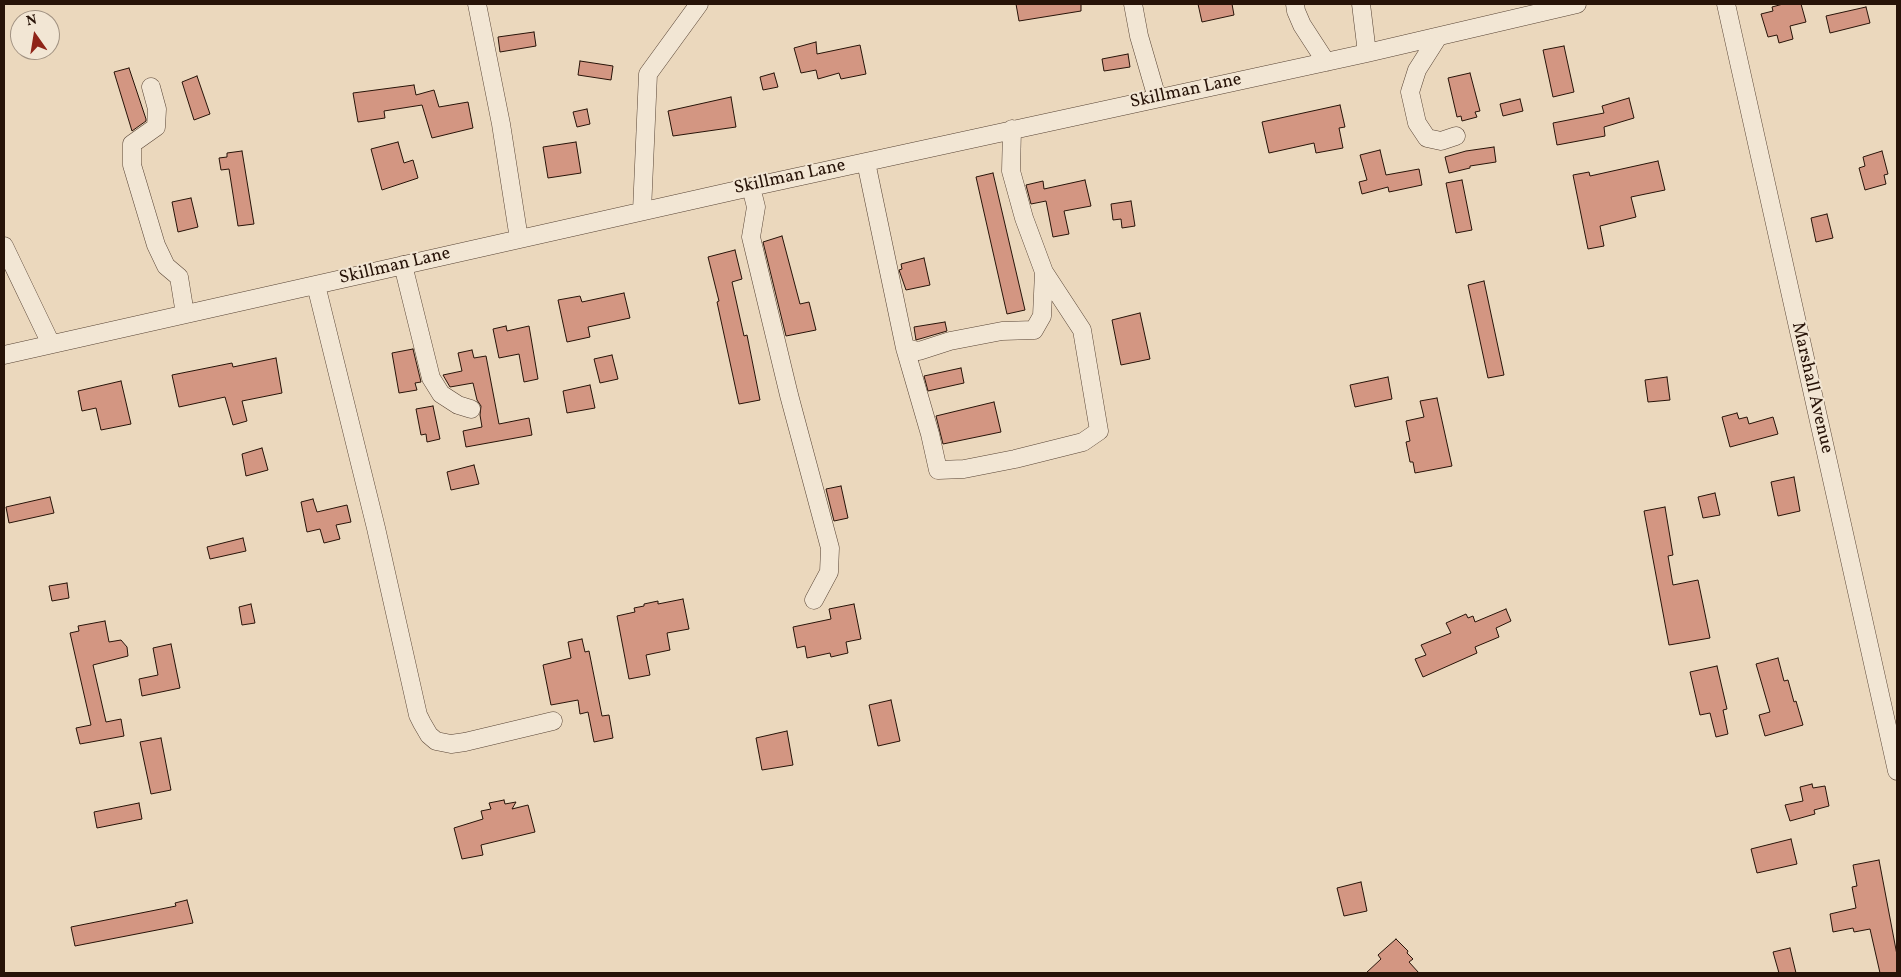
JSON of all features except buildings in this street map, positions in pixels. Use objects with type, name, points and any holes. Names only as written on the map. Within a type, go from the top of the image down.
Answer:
[{"type":"street","points":[[477,4],[501,124],[519,239]]},
{"type":"street","points":[[642,211],[648,74],[699,4]]},
{"type":"street","points":[[1133,4],[1139,36],[1157,98]]},
{"type":"street","points":[[1295,4],[1302,25],[1326,62]]},
{"type":"street","points":[[1361,4],[1367,53]]},
{"type":"street","name":"Skillman Lane","points":[[4,355],[1012,129],[1367,53],[1577,4]]},
{"type":"street","name":"Marshall Avenue","points":[[1726,4],[1891,716],[1897,771]]},
{"type":"street","points":[[1438,36],[1417,70],[1410,92],[1416,123],[1427,138],[1441,141],[1456,136]]},
{"type":"street","points":[[151,87],[157,109],[156,127],[132,144],[132,165],[156,245],[166,266],[179,277],[186,314]]},
{"type":"street","points":[[866,162],[905,348],[930,434],[938,470],[964,469],[1015,459],[1083,442],[1099,431],[1082,330],[1044,272],[1024,218],[1011,171],[1012,129]]},
{"type":"street","points":[[751,187],[756,207],[751,237],[789,395],[830,548],[830,572],[814,600]]},
{"type":"street","points":[[4,246],[51,344]]},
{"type":"street","points":[[403,265],[431,378],[441,394],[458,405],[471,409]]},
{"type":"street","points":[[905,348],[918,351],[950,341],[1002,331],[1034,330],[1042,316],[1044,272]]},
{"type":"street","points":[[316,285],[376,528],[418,715],[422,723],[436,741],[451,744],[553,722]]}]
